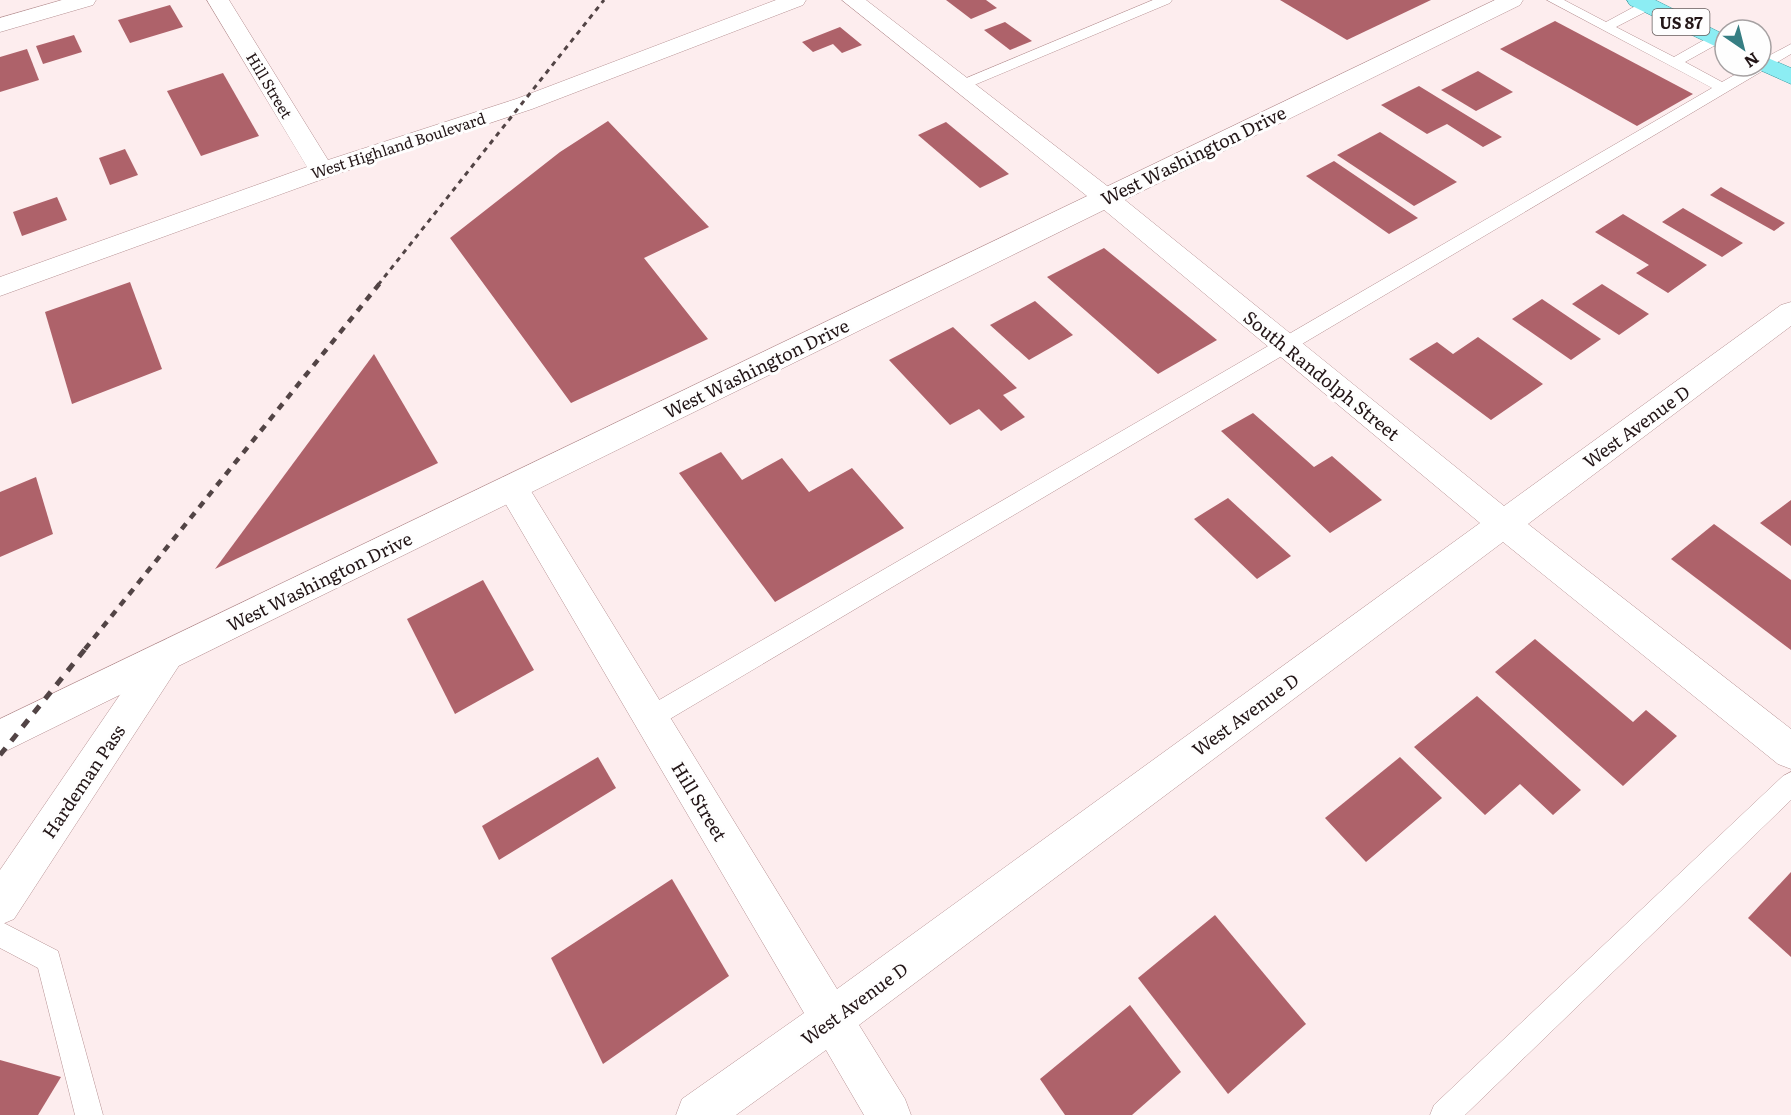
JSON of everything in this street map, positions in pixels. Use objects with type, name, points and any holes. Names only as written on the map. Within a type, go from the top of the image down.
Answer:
[{"type":"main road","name":"US 87","points":[[1643,3],[1713,38]]},
{"type":"main road","points":[[1773,69],[1791,77]]},
{"type":"street","points":[[0,25],[85,0]]},
{"type":"street","name":"Hill Street","points":[[218,0],[322,170]]},
{"type":"street","name":"West Highland Boulevard","points":[[0,287],[322,170],[524,104],[795,0]]},
{"type":"street","name":"South Randolph Street","points":[[853,0],[1106,198],[1503,523],[1791,752]]},
{"type":"street","name":"West Washington Drive","points":[[0,737],[1512,0]]},
{"type":"street","name":"West Avenue D","points":[[698,1115],[831,1020],[1791,312]]},
{"type":"street","name":"Hill Street","points":[[512,487],[889,1115]]},
{"type":"street","name":"Hardeman Pass","points":[[0,905],[166,656]]},
{"type":"lane","points":[[962,85],[1165,0]]},
{"type":"lane","points":[[1554,0],[1724,88]]},
{"type":"lane","points":[[1606,27],[1643,3]]},
{"type":"lane","points":[[1675,62],[1713,45]]},
{"type":"lane","points":[[1773,58],[1791,48]]},
{"type":"lane","points":[[650,717],[1740,78]]},
{"type":"lane","points":[[1444,1115],[1791,784]]},
{"type":"lane","points":[[0,934],[49,960],[89,1115]]},
{"type":"building","points":[[946,0],[986,0],[997,8],[971,19]]},
{"type":"building","points":[[1280,0],[1431,0],[1347,40]]},
{"type":"building","points":[[170,5],[183,27],[130,43],[118,20]]},
{"type":"building","points":[[1555,21],[1693,94],[1637,126],[1500,49]]},
{"type":"building","points":[[1005,22],[1032,41],[1010,50],[984,30]]},
{"type":"building","points":[[840,27],[862,45],[842,53],[833,44],[813,52],[802,42]]},
{"type":"building","points":[[74,35],[82,52],[43,64],[36,46]]},
{"type":"building","points":[[27,49],[39,80],[0,92],[0,57]]},
{"type":"building","points":[[1478,71],[1513,92],[1476,111],[1441,90]]},
{"type":"building","points":[[223,73],[259,136],[201,156],[167,91]]},
{"type":"building","points":[[1419,86],[1502,137],[1483,147],[1447,124],[1427,134],[1381,105]]},
{"type":"building","points":[[608,121],[709,227],[644,258],[708,339],[571,403],[450,238],[560,152]]},
{"type":"building","points":[[946,122],[1009,174],[980,188],[918,135]]},
{"type":"building","points":[[1380,132],[1457,182],[1414,206],[1337,155]]},
{"type":"building","points":[[125,149],[138,175],[110,185],[99,158]]},
{"type":"building","points":[[1334,161],[1418,218],[1389,234],[1306,176]]},
{"type":"building","points":[[1721,187],[1785,223],[1774,231],[1710,195]]},
{"type":"building","points":[[57,197],[67,220],[22,236],[13,212]]},
{"type":"building","points":[[1683,208],[1743,243],[1722,257],[1662,222]]},
{"type":"building","points":[[1623,214],[1707,265],[1668,293],[1636,273],[1649,265],[1595,232]]},
{"type":"building","points":[[1104,248],[1217,340],[1158,374],[1047,277]]},
{"type":"building","points":[[130,282],[162,369],[72,404],[45,312]]},
{"type":"building","points":[[1602,284],[1649,314],[1619,335],[1572,304]]},
{"type":"building","points":[[1542,299],[1601,339],[1571,360],[1512,319]]},
{"type":"building","points":[[1035,301],[1073,335],[1029,360],[990,325]]},
{"type":"building","points":[[953,327],[1017,388],[1003,395],[1025,417],[1001,431],[979,409],[950,425],[889,360]]},
{"type":"building","points":[[1478,337],[1543,384],[1491,420],[1409,359],[1437,342],[1453,354]]},
{"type":"building","points":[[374,354],[438,463],[215,569]]},
{"type":"building","points":[[1253,413],[1314,467],[1332,456],[1382,500],[1330,533],[1221,431]]},
{"type":"building","points":[[721,452],[742,480],[782,458],[809,492],[852,468],[904,528],[775,602],[679,473]]},
{"type":"building","points":[[36,477],[53,534],[0,557],[0,492]]},
{"type":"building","points":[[1228,498],[1291,556],[1257,579],[1194,519]]},
{"type":"building","points":[[1791,500],[1791,546],[1760,523]]},
{"type":"building","points":[[1714,524],[1791,580],[1791,650],[1671,559]]},
{"type":"building","points":[[483,580],[534,670],[455,714],[407,619]]},
{"type":"building","points":[[1535,639],[1633,722],[1646,710],[1677,736],[1623,786],[1495,672]]},
{"type":"building","points":[[1477,696],[1581,790],[1553,815],[1520,784],[1485,815],[1414,747]]},
{"type":"building","points":[[598,757],[616,788],[499,860],[482,826]]},
{"type":"building","points":[[1400,757],[1442,798],[1366,862],[1325,818]]},
{"type":"building","points":[[1791,872],[1791,957],[1748,918]]},
{"type":"building","points":[[672,879],[729,976],[603,1064],[551,958]]},
{"type":"building","points":[[1215,915],[1306,1024],[1228,1094],[1138,978]]},
{"type":"building","points":[[1130,1005],[1181,1072],[1132,1115],[1065,1115],[1040,1079]]},
{"type":"building","points":[[0,1060],[61,1077],[38,1115],[0,1115]]},
{"type":"railway","points":[[378,285],[604,0]]},
{"type":"railway","points":[[85,649],[380,283]]},
{"type":"railway","points":[[0,755],[86,648]]}]
